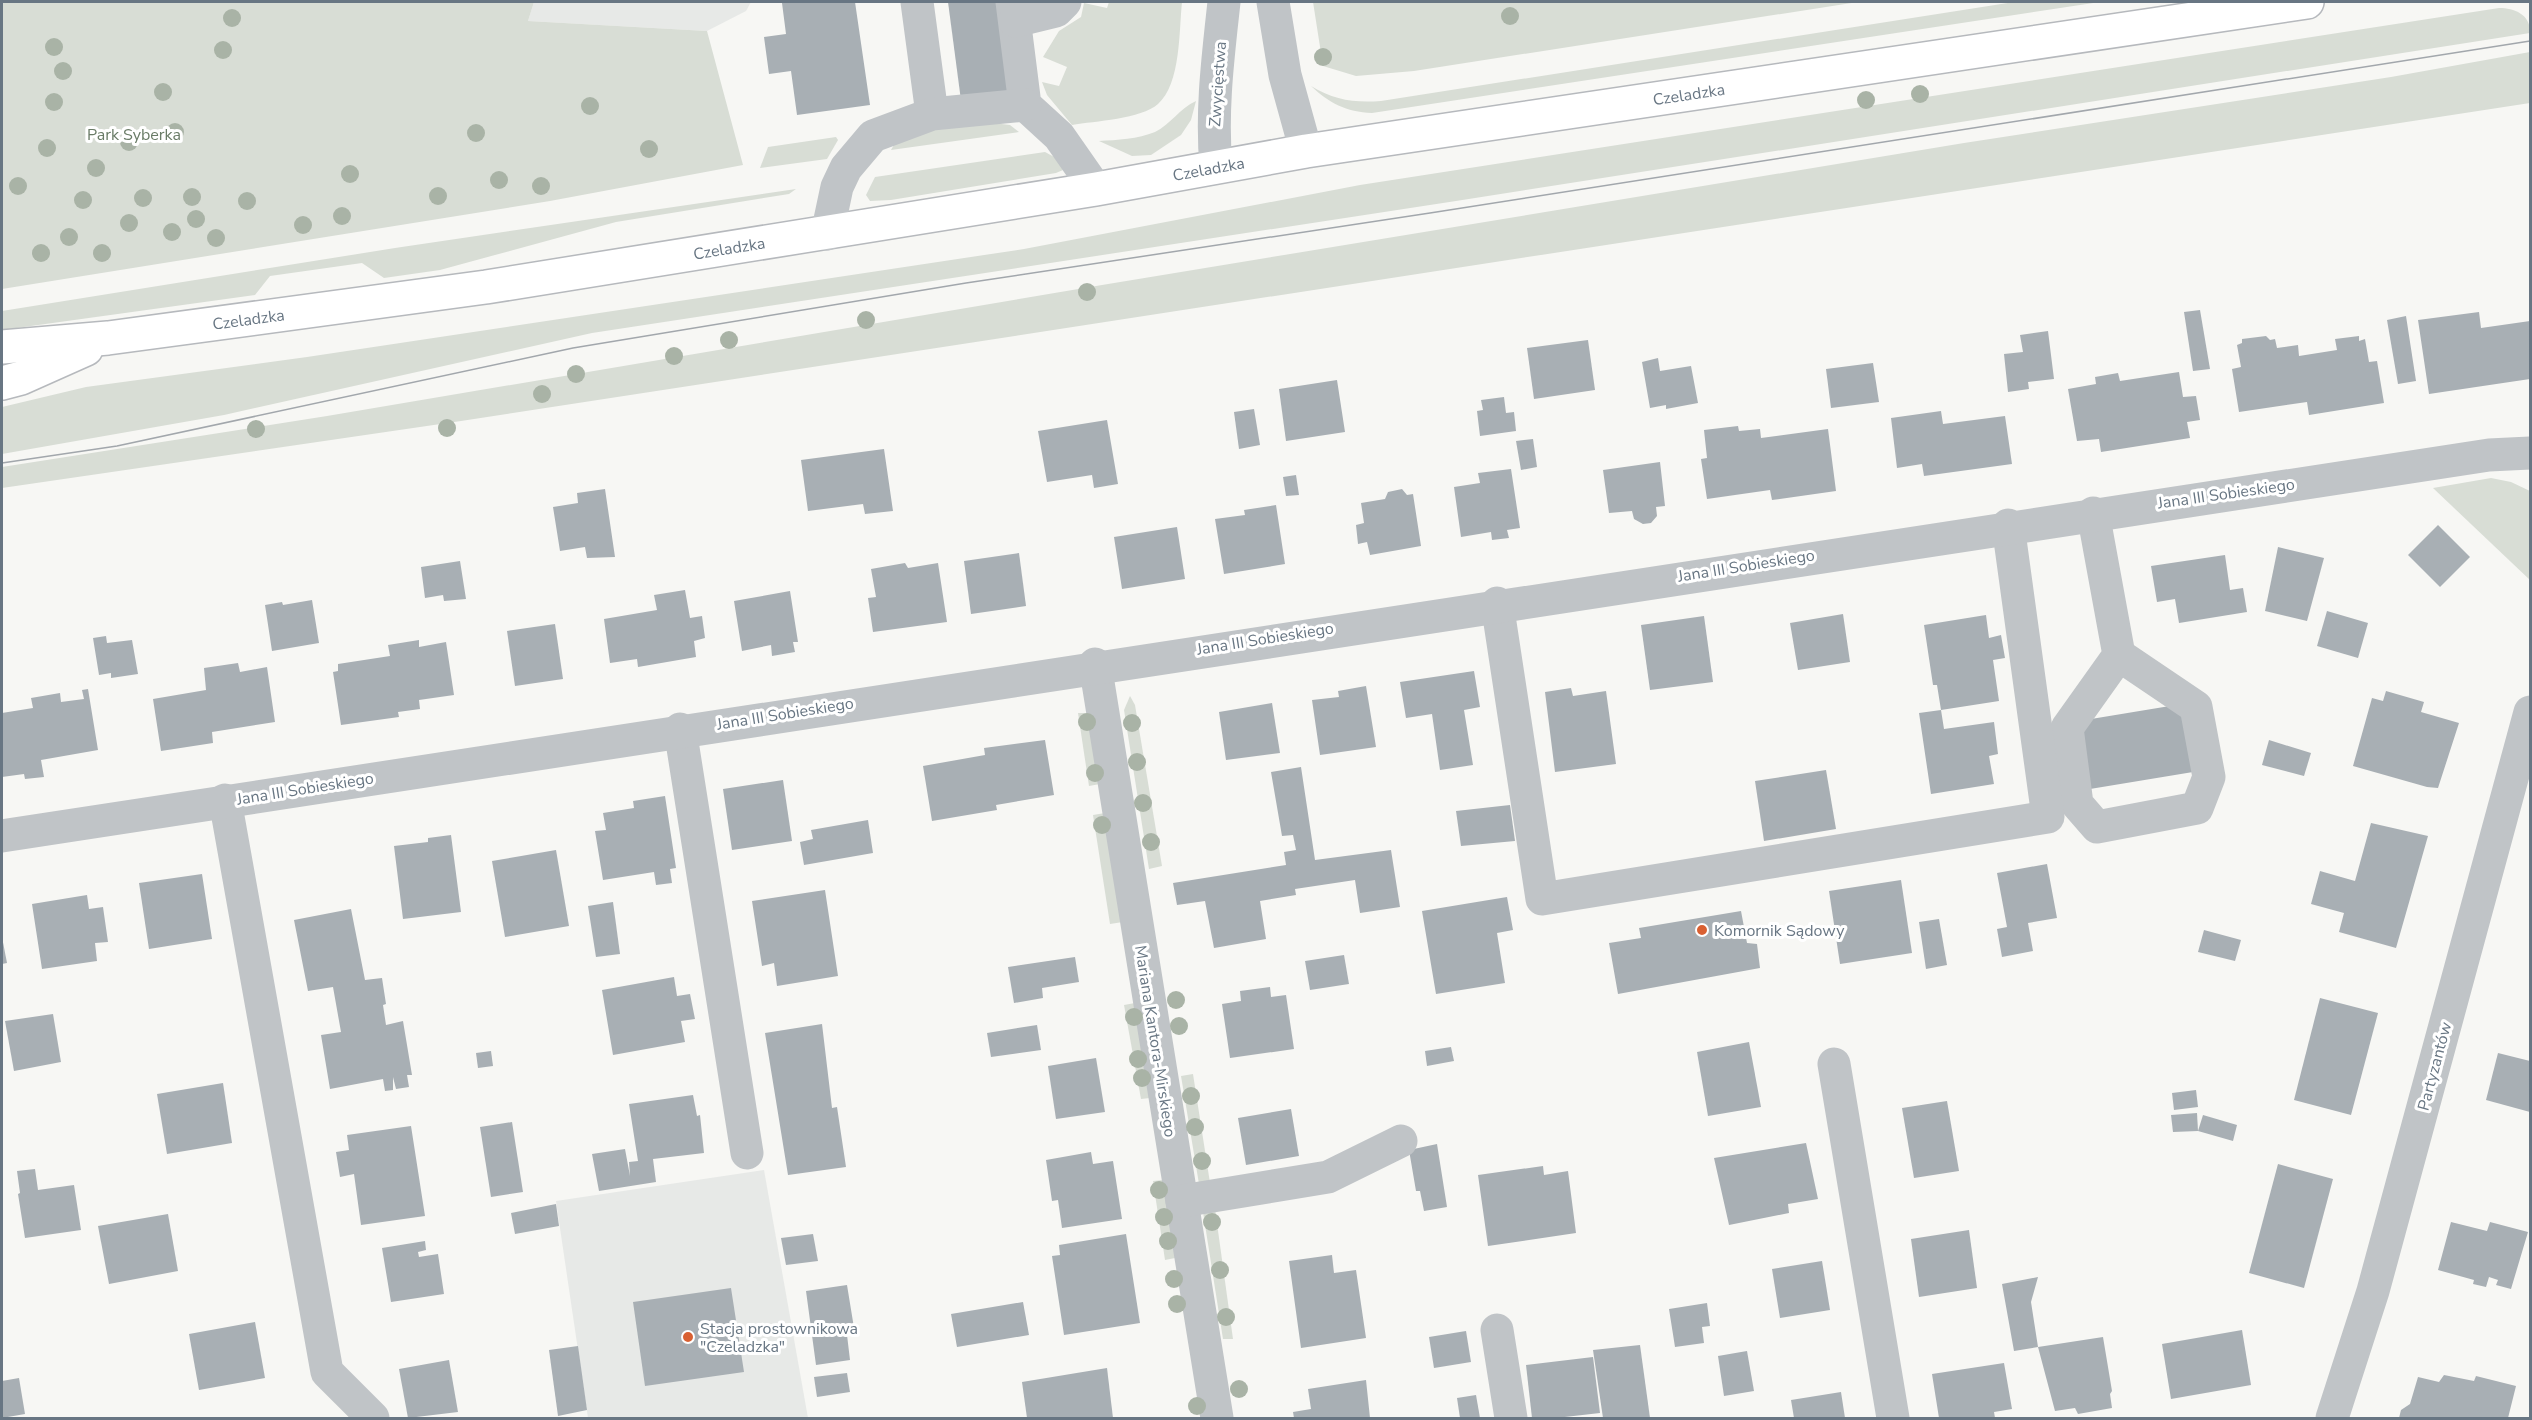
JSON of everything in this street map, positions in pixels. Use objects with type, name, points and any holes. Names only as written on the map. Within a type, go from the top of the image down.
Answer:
[{"type":"main road","name":"Czeladzka","points":[[2,347],[108,338],[486,287],[827,234],[1306,151],[2307,2]]},
{"type":"main road","name":"Czeladzka","points":[[2,383],[21,378],[108,338]]},
{"type":"street","points":[[917,2],[932,114]]},
{"type":"street","points":[[1065,2],[1056,11],[1014,11],[1025,105],[1059,136],[1096,189]]},
{"type":"street","name":"Zwycięstwa","points":[[1216,167],[1212,130],[1214,84],[1224,2]]},
{"type":"street","points":[[1273,2],[1286,75],[1306,151]]},
{"type":"street","points":[[827,234],[837,187],[846,168],[873,136],[932,114],[1025,105]]},
{"type":"street","name":"Jana III Sobieskiego","points":[[2,836],[1095,664],[2008,525],[2489,455],[2530,453]]},
{"type":"street","points":[[2093,513],[2118,655],[2067,728],[2078,804],[2097,827],[2197,808],[2209,777],[2196,707],[2118,655]]},
{"type":"street","points":[[1497,603],[1542,899],[2048,817],[2008,525]]},
{"type":"street","name":"Mariana Kantora-Mirskiego","points":[[1095,664],[1217,1419]]},
{"type":"street","name":"Partyzantów","points":[[2332,1419],[2373,1291],[2530,712]]},
{"type":"street","points":[[680,729],[747,1153]]},
{"type":"street","points":[[225,800],[327,1372],[373,1419]]},
{"type":"street","points":[[1834,1064],[1893,1419]]},
{"type":"street","points":[[1182,1201],[1328,1177],[1401,1141]]},
{"type":"street","points":[[1497,1330],[1511,1419]]},
{"type":"shaded area","points":[[534,2],[751,2],[746,11],[707,31],[528,21]]},
{"type":"shaded area","points":[[764,1170],[808,1418],[588,1418],[556,1201]]},
{"type":"green space","name":"Park Syberka","points":[[2,2],[534,2],[528,21],[707,31],[743,165],[550,201],[2,289]]},
{"type":"green space","points":[[1109,2],[1182,2],[1178,56],[1171,84],[1166,95],[1158,104],[1141,113],[1072,125],[1047,95],[1042,82],[1059,86],[1067,67],[1043,57],[1059,31],[1081,17],[1084,3],[1107,8]]},
{"type":"green space","points":[[1313,2],[1858,2],[1414,71],[1356,76],[1323,66]]},
{"type":"green space","points":[[2014,2],[2100,2],[1372,113],[1338,106],[1311,86],[1344,100],[1381,101]]},
{"type":"green space","points":[[2499,8],[2511,9],[2525,17],[2530,33],[592,333],[224,415],[2,454],[2,407],[86,387],[307,357],[1024,249],[1360,185]]},
{"type":"green space","points":[[2530,52],[2530,103],[461,421],[2,488],[2,467],[327,416],[1102,285],[1964,143],[2391,77]]},
{"type":"green space","points":[[1196,101],[1191,120],[1181,135],[1151,155],[1132,156],[1099,141],[1135,138],[1155,132]]},
{"type":"green space","points":[[985,122],[1010,125],[1019,132],[891,150],[896,141],[913,133]]},
{"type":"green space","points":[[836,137],[838,140],[827,159],[760,168],[768,147]]},
{"type":"green space","points":[[1045,152],[1058,159],[1063,170],[891,200],[870,201],[866,195],[875,177]]},
{"type":"green space","points":[[796,189],[789,194],[616,222],[440,270],[384,278],[362,263],[270,276],[255,295],[2,330],[2,311],[395,248]]},
{"type":"green space","points":[[2491,478],[2511,482],[2530,491],[2530,580],[2433,488]]},
{"type":"green space","points":[[1130,696],[1135,705],[1162,866],[1149,869],[1124,710]]},
{"type":"green space","points":[[1078,713],[1088,713],[1100,784],[1089,786]]},
{"type":"green space","points":[[1105,813],[1123,922],[1110,924],[1093,815]]},
{"type":"green space","points":[[1135,1003],[1150,1098],[1141,1099],[1124,1005]]},
{"type":"green space","points":[[1193,1074],[1210,1183],[1199,1184],[1181,1076]]},
{"type":"green space","points":[[1163,1180],[1175,1258],[1165,1260],[1153,1181]]},
{"type":"green space","points":[[1215,1209],[1233,1339],[1223,1339],[1203,1212]]},
{"type":"building","points":[[855,2],[870,105],[797,115],[791,71],[769,74],[764,37],[786,34],[782,3]]},
{"type":"building","points":[[948,2],[997,2],[1010,102],[962,108]]},
{"type":"building","points":[[2200,310],[2210,369],[2193,371],[2184,312]]},
{"type":"building","points":[[2479,312],[2481,328],[2530,321],[2530,379],[2429,394],[2418,320]]},
{"type":"building","points":[[2406,316],[2416,381],[2398,384],[2387,320]]},
{"type":"building","points":[[2048,331],[2054,379],[2028,382],[2029,389],[2008,392],[2004,354],[2023,352],[2020,335]]},
{"type":"building","points":[[2266,336],[2270,340],[2275,339],[2277,348],[2298,345],[2299,356],[2337,350],[2335,339],[2359,336],[2359,341],[2365,339],[2369,362],[2377,361],[2384,403],[2309,415],[2307,402],[2239,412],[2232,369],[2241,367],[2237,345],[2242,343],[2242,339]]},
{"type":"building","points":[[1588,340],[1595,390],[1534,399],[1527,348]]},
{"type":"building","points":[[1658,358],[1660,371],[1691,366],[1698,403],[1666,409],[1666,405],[1650,408],[1642,362]]},
{"type":"building","points":[[1873,363],[1879,402],[1831,408],[1826,369]]},
{"type":"building","points":[[2179,372],[2183,397],[2196,396],[2200,420],[2187,422],[2190,438],[2101,452],[2099,439],[2077,441],[2068,389],[2096,384],[2095,377],[2118,373],[2120,381]]},
{"type":"building","points":[[1337,380],[1345,432],[1286,441],[1279,389]]},
{"type":"building","points":[[1504,397],[1506,413],[1514,412],[1516,431],[1480,436],[1477,411],[1483,410],[1481,400]]},
{"type":"building","points":[[1254,409],[1260,445],[1239,449],[1234,412]]},
{"type":"building","points":[[1941,411],[1943,424],[2005,416],[2012,464],[1924,476],[1922,464],[1897,468],[1891,418]]},
{"type":"building","points":[[1107,420],[1118,484],[1094,488],[1092,475],[1047,482],[1038,431]]},
{"type":"building","points":[[1738,426],[1739,431],[1760,429],[1761,438],[1828,429],[1836,491],[1772,500],[1770,490],[1707,499],[1701,459],[1707,458],[1704,430]]},
{"type":"building","points":[[1533,439],[1537,467],[1521,470],[1516,441]]},
{"type":"building","points":[[884,449],[893,511],[865,514],[863,504],[808,511],[801,460]]},
{"type":"building","points":[[1660,462],[1665,506],[1656,507],[1657,516],[1651,523],[1643,524],[1634,519],[1632,511],[1609,513],[1603,470]]},
{"type":"building","points":[[1511,469],[1520,528],[1507,530],[1509,538],[1492,540],[1491,532],[1461,537],[1454,487],[1480,483],[1478,473]]},
{"type":"building","points":[[1296,475],[1299,495],[1286,496],[1283,477]]},
{"type":"building","points":[[605,489],[615,557],[587,558],[585,547],[560,551],[553,507],[578,503],[577,493]]},
{"type":"building","points":[[1402,489],[1407,495],[1413,494],[1421,546],[1370,555],[1367,542],[1358,544],[1356,525],[1364,523],[1361,503],[1385,499],[1388,492]]},
{"type":"building","points":[[1276,505],[1285,564],[1224,574],[1215,519],[1245,515],[1244,510]]},
{"type":"building","points":[[2438,525],[2470,557],[2440,587],[2408,555]]},
{"type":"building","points":[[1177,527],[1185,579],[1122,589],[1114,537]]},
{"type":"building","points":[[2278,547],[2324,558],[2307,621],[2265,611]]},
{"type":"building","points":[[1019,553],[1026,606],[971,614],[964,561]]},
{"type":"building","points":[[2225,555],[2230,590],[2243,588],[2247,612],[2179,623],[2175,599],[2157,602],[2151,566]]},
{"type":"building","points":[[460,561],[466,599],[444,601],[443,595],[425,598],[421,567]]},
{"type":"building","points":[[905,563],[908,568],[938,563],[947,622],[873,632],[868,598],[876,597],[871,569]]},
{"type":"building","points":[[685,590],[690,618],[702,616],[705,638],[694,641],[696,657],[638,667],[637,659],[610,663],[604,619],[657,610],[654,595]]},
{"type":"building","points":[[790,591],[798,642],[793,642],[795,652],[772,656],[771,645],[742,651],[734,601]]},
{"type":"building","points":[[312,600],[319,643],[272,651],[265,605],[282,602],[283,605]]},
{"type":"building","points":[[2327,611],[2368,623],[2358,658],[2317,646]]},
{"type":"building","points":[[1843,614],[1850,662],[1798,670],[1790,623]]},
{"type":"building","points":[[1986,615],[1989,638],[2001,635],[2005,658],[1993,660],[1999,701],[1941,710],[1937,685],[1933,685],[1924,625]]},
{"type":"building","points":[[1704,616],[1713,682],[1650,690],[1641,625]]},
{"type":"building","points":[[555,624],[563,679],[515,686],[507,631]]},
{"type":"building","points":[[106,636],[107,643],[132,640],[138,674],[111,678],[111,673],[99,675],[93,638]]},
{"type":"building","points":[[419,640],[419,647],[446,642],[454,695],[419,700],[420,709],[398,712],[399,717],[341,725],[333,672],[338,671],[338,664],[390,656],[388,645]]},
{"type":"building","points":[[238,663],[240,672],[267,667],[275,722],[212,732],[213,743],[161,751],[153,699],[206,690],[204,668]]},
{"type":"building","points":[[1474,671],[1480,707],[1464,710],[1473,765],[1440,770],[1432,714],[1406,718],[1400,682]]},
{"type":"building","points":[[1366,686],[1376,747],[1320,755],[1312,700],[1339,697],[1338,691]]},
{"type":"building","points":[[1571,688],[1573,696],[1606,691],[1616,764],[1555,772],[1545,692]]},
{"type":"building","points":[[88,689],[98,750],[41,760],[44,777],[25,779],[24,774],[2,777],[2,713],[33,708],[31,698],[60,693],[61,702],[84,699],[82,690]]},
{"type":"building","points":[[2386,691],[2424,702],[2421,712],[2459,723],[2438,788],[2353,766],[2372,698],[2383,701]]},
{"type":"building","points":[[1272,703],[1280,753],[1226,760],[1219,712]]},
{"type":"building","points":[[2182,704],[2193,772],[2090,789],[2079,721]]},
{"type":"building","points":[[1941,710],[1944,729],[1994,722],[1998,754],[1989,756],[1994,784],[1931,794],[1919,713]]},
{"type":"building","points":[[1045,740],[1054,795],[996,805],[997,810],[932,821],[923,766],[985,755],[984,748]]},
{"type":"building","points":[[2269,740],[2311,753],[2304,776],[2262,765]]},
{"type":"building","points":[[1301,767],[1315,860],[1391,850],[1400,907],[1360,913],[1355,880],[1295,889],[1296,895],[1260,901],[1266,939],[1214,948],[1205,901],[1177,905],[1173,883],[1286,865],[1284,852],[1296,850],[1293,835],[1282,836],[1271,772]]},
{"type":"building","points":[[1826,770],[1836,829],[1764,841],[1755,781]]},
{"type":"building","points":[[783,780],[792,841],[732,850],[723,789]]},
{"type":"building","points":[[665,796],[676,868],[670,869],[672,883],[656,885],[654,872],[603,880],[595,831],[606,830],[603,813],[634,808],[633,801]]},
{"type":"building","points":[[1510,805],[1515,841],[1461,846],[1456,811]]},
{"type":"building","points":[[868,820],[873,853],[804,865],[800,842],[813,839],[811,830]]},
{"type":"building","points":[[2371,823],[2428,836],[2396,948],[2339,932],[2344,913],[2311,904],[2320,871],[2355,881]]},
{"type":"building","points":[[451,835],[461,912],[403,919],[394,846],[428,842],[428,838]]},
{"type":"building","points":[[556,850],[569,926],[505,937],[492,861]]},
{"type":"building","points":[[2047,864],[2057,918],[2028,923],[2033,951],[2002,957],[1997,929],[2007,927],[1997,873]]},
{"type":"building","points":[[202,874],[212,939],[149,949],[139,883]]},
{"type":"building","points":[[1901,880],[1912,953],[1840,964],[1829,891]]},
{"type":"building","points":[[825,890],[838,976],[777,986],[774,963],[762,966],[752,901]]},
{"type":"building","points":[[87,895],[89,909],[103,907],[108,942],[95,943],[97,961],[42,969],[32,904]]},
{"type":"building","points":[[1507,897],[1513,930],[1497,933],[1505,983],[1436,994],[1422,911]]},
{"type":"building","points":[[613,902],[620,954],[596,957],[588,906]]},
{"type":"building","points":[[351,909],[365,980],[382,978],[386,1025],[403,1021],[412,1075],[407,1075],[409,1087],[396,1089],[393,1077],[393,1090],[385,1091],[383,1079],[330,1089],[321,1035],[341,1032],[333,987],[308,991],[294,920]]},
{"type":"building","points":[[1741,911],[1747,943],[1757,944],[1760,968],[1618,994],[1609,943],[1641,938],[1639,928]]},
{"type":"building","points":[[1939,919],[1947,965],[1926,969],[1919,922]]},
{"type":"building","points":[[2204,930],[2241,940],[2235,961],[2198,952]]},
{"type":"building","points":[[2,937],[7,963],[2,964]]},
{"type":"building","points":[[1344,955],[1349,984],[1310,990],[1305,961]]},
{"type":"building","points":[[1075,957],[1079,982],[1042,988],[1043,998],[1014,1003],[1008,967]]},
{"type":"building","points":[[674,977],[677,996],[690,994],[695,1019],[681,1021],[685,1042],[613,1055],[602,990]]},
{"type":"building","points":[[1270,987],[1271,997],[1286,995],[1294,1049],[1230,1058],[1222,1004],[1241,1001],[1240,991]]},
{"type":"building","points":[[2320,998],[2378,1013],[2351,1115],[2294,1100]]},
{"type":"building","points":[[53,1014],[61,1062],[14,1071],[5,1021]]},
{"type":"building","points":[[822,1024],[832,1108],[837,1107],[846,1167],[788,1175],[765,1033]]},
{"type":"building","points":[[1037,1025],[1041,1050],[991,1057],[987,1033]]},
{"type":"building","points":[[1749,1042],[1761,1107],[1708,1116],[1697,1052]]},
{"type":"building","points":[[1451,1047],[1454,1061],[1427,1066],[1425,1051]]},
{"type":"building","points":[[491,1051],[493,1066],[478,1068],[476,1053]]},
{"type":"building","points":[[2498,1053],[2530,1061],[2530,1112],[2486,1100]]},
{"type":"building","points":[[1096,1058],[1105,1112],[1056,1119],[1048,1066]]},
{"type":"building","points":[[223,1083],[232,1143],[167,1154],[157,1094]]},
{"type":"building","points":[[2196,1090],[2198,1107],[2174,1110],[2172,1093]]},
{"type":"building","points":[[693,1095],[697,1116],[700,1115],[704,1153],[653,1159],[656,1182],[599,1191],[592,1154],[625,1149],[630,1176],[629,1162],[638,1161],[629,1104]]},
{"type":"building","points":[[1947,1101],[1959,1171],[1914,1178],[1902,1108]]},
{"type":"building","points":[[1291,1109],[1299,1156],[1246,1165],[1238,1118]]},
{"type":"building","points":[[2197,1113],[2198,1131],[2173,1132],[2171,1115]]},
{"type":"building","points":[[2203,1115],[2237,1125],[2233,1141],[2198,1131]]},
{"type":"building","points":[[512,1122],[523,1192],[491,1197],[480,1127]]},
{"type":"building","points":[[411,1126],[425,1216],[361,1225],[354,1174],[340,1177],[336,1152],[349,1150],[347,1135]]},
{"type":"building","points":[[1806,1143],[1818,1199],[1788,1204],[1789,1213],[1729,1225],[1714,1158]]},
{"type":"building","points":[[1437,1144],[1447,1207],[1424,1211],[1420,1191],[1416,1191],[1409,1150]]},
{"type":"building","points":[[1091,1152],[1093,1164],[1113,1161],[1122,1219],[1062,1228],[1058,1200],[1052,1201],[1046,1160]]},
{"type":"building","points":[[2278,1164],[2333,1179],[2304,1288],[2249,1273]]},
{"type":"building","points":[[1543,1166],[1544,1175],[1568,1171],[1576,1233],[1488,1246],[1478,1175]]},
{"type":"building","points":[[35,1169],[38,1190],[74,1185],[81,1230],[25,1238],[17,1171]]},
{"type":"building","points":[[556,1204],[559,1226],[515,1234],[511,1213]]},
{"type":"building","points":[[168,1214],[178,1271],[109,1284],[98,1226]]},
{"type":"building","points":[[2451,1222],[2487,1231],[2490,1222],[2528,1232],[2511,1289],[2496,1285],[2498,1280],[2489,1277],[2486,1287],[2473,1284],[2474,1280],[2438,1270]]},
{"type":"building","points":[[1969,1230],[1977,1288],[1919,1297],[1911,1239]]},
{"type":"building","points":[[813,1234],[818,1261],[786,1265],[781,1238]]},
{"type":"building","points":[[1126,1234],[1140,1323],[1064,1335],[1052,1256],[1060,1255],[1059,1245]]},
{"type":"building","points":[[425,1241],[426,1250],[418,1252],[419,1257],[438,1254],[444,1294],[391,1302],[382,1248]]},
{"type":"building","points":[[1332,1255],[1334,1273],[1356,1270],[1366,1338],[1301,1348],[1289,1261]]},
{"type":"building","points":[[1822,1261],[1830,1310],[1780,1318],[1772,1269]]},
{"type":"building","points":[[2038,1277],[2031,1302],[2038,1347],[2014,1351],[2002,1284]]},
{"type":"building","points":[[847,1285],[855,1334],[847,1335],[850,1360],[816,1365],[806,1291]]},
{"type":"building","name":"Stacja prostownikowa \"Czeladzka\"","points":[[731,1288],[744,1372],[645,1386],[633,1302]]},
{"type":"building","points":[[1023,1302],[1029,1335],[957,1347],[951,1314]]},
{"type":"building","points":[[1707,1303],[1710,1326],[1702,1327],[1704,1343],[1675,1347],[1669,1309]]},
{"type":"building","points":[[255,1322],[265,1378],[199,1390],[189,1334]]},
{"type":"building","points":[[2242,1330],[2251,1385],[2171,1399],[2162,1344]]},
{"type":"building","points":[[1466,1331],[1471,1362],[1434,1368],[1429,1337]]},
{"type":"building","points":[[2103,1337],[2112,1391],[2110,1394],[2112,1408],[2078,1414],[2075,1408],[2055,1411],[2038,1347]]},
{"type":"building","points":[[1640,1345],[1650,1418],[1603,1418],[1593,1350]]},
{"type":"building","points":[[578,1346],[587,1410],[558,1416],[549,1350]]},
{"type":"building","points":[[1747,1351],[1754,1391],[1724,1396],[1718,1356]]},
{"type":"building","points":[[1593,1357],[1600,1413],[1532,1418],[1526,1365]]},
{"type":"building","points":[[449,1360],[458,1412],[408,1418],[399,1369]]},
{"type":"building","points":[[2004,1363],[2012,1409],[1994,1412],[1995,1418],[1939,1418],[1932,1374]]},
{"type":"building","points":[[1107,1368],[1113,1418],[1027,1418],[1022,1382]]},
{"type":"building","points":[[847,1373],[850,1392],[817,1397],[814,1377]]},
{"type":"building","points":[[2444,1375],[2474,1381],[2476,1376],[2516,1386],[2508,1418],[2399,1418],[2401,1410],[2410,1404],[2418,1377],[2439,1382]]},
{"type":"building","points":[[19,1378],[25,1414],[2,1418],[2,1381]]},
{"type":"building","points":[[1366,1380],[1370,1418],[1294,1418],[1293,1412],[1311,1409],[1308,1389]]},
{"type":"building","points":[[1841,1392],[1845,1418],[1794,1418],[1791,1400]]},
{"type":"building","points":[[1476,1395],[1480,1418],[1460,1418],[1457,1398]]},
{"type":"tram line","points":[[2,463],[117,446],[573,348],[966,283],[2530,41]]},
{"type":"place","name":"Komornik Sądowy","points":[[1702,930]]},
{"type":"place","name":"Stacja prostownikowa \"Czeladzka\"","points":[[688,1337]]}]
